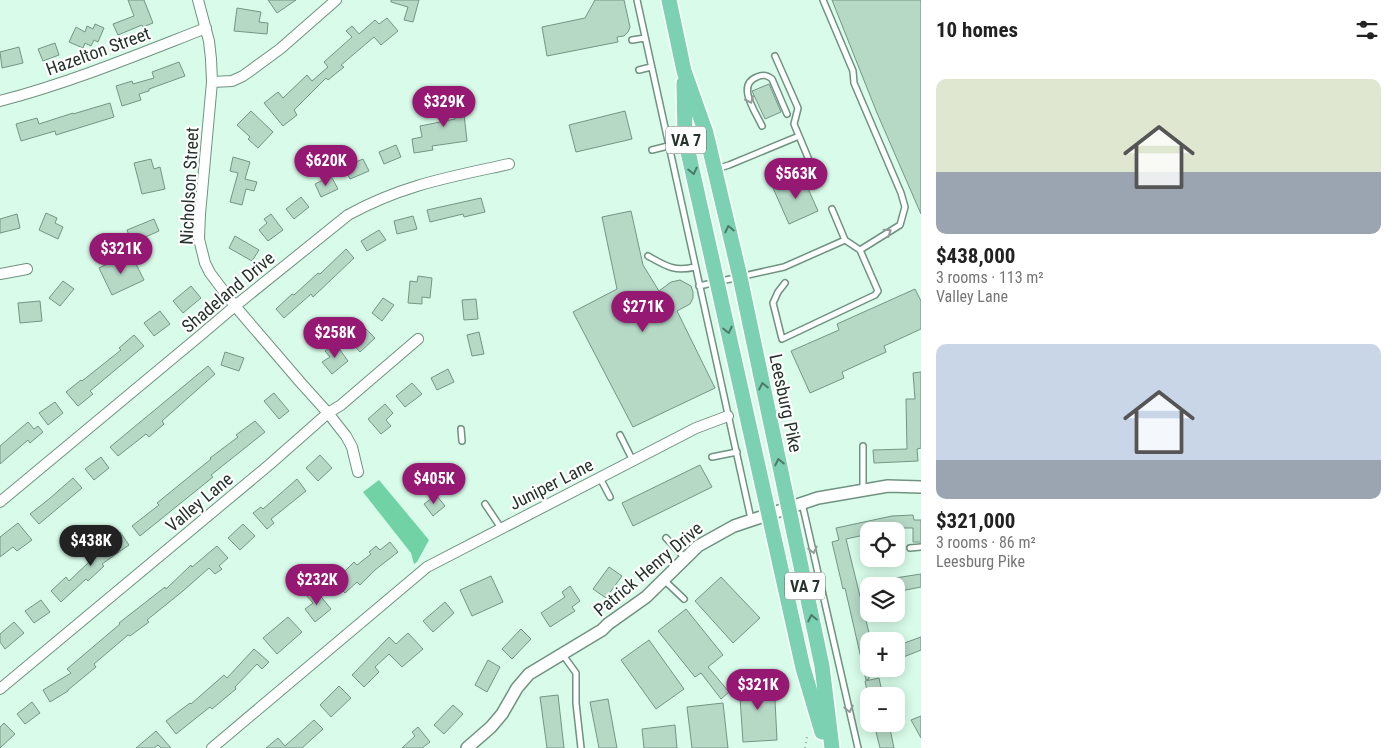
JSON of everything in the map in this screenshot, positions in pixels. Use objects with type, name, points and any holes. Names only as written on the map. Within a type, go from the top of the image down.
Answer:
[{"type":"main road","name":"Leesburg Pike","points":[[669,0],[684,71],[706,133],[715,169],[795,505],[822,666],[832,748]]},
{"type":"main road","name":"Leesburg Pike","points":[[684,71],[685,138],[803,668],[827,748]]},
{"type":"street","name":"Nicholson Street","points":[[198,0],[206,28],[211,59],[212,82],[204,165],[200,239],[205,263],[210,273],[235,306],[346,436],[352,447],[358,472]]},
{"type":"street","points":[[212,82],[232,82],[243,76],[280,49],[336,0]]},
{"type":"street","name":"Hazelton Street","points":[[0,101],[53,85],[206,28]]},
{"type":"street","name":"Shadeland Drive","points":[[0,502],[316,239],[348,215],[400,190],[508,164]]},
{"type":"street","points":[[0,274],[27,268]]},
{"type":"street","name":"Valley Lane","points":[[0,689],[418,339]]},
{"type":"street","name":"Juniper Lane","points":[[212,748],[427,567],[696,428],[728,416]]},
{"type":"street","name":"Patrick Henry Drive","points":[[467,748],[497,720],[529,674],[602,630],[646,597],[695,549],[713,537],[751,520],[818,498],[888,486],[921,487]]},
{"type":"lane","points":[[637,0],[751,520]]},
{"type":"lane","points":[[823,0],[853,71],[854,83],[901,193],[905,207],[900,224],[860,250]]},
{"type":"lane","points":[[632,40],[644,38]]},
{"type":"lane","points":[[774,56],[798,108],[794,124],[809,160]]},
{"type":"lane","points":[[639,70],[651,67]]},
{"type":"lane","points":[[762,126],[746,91],[746,85],[750,80],[760,75],[767,75],[772,79],[787,114]]},
{"type":"lane","points":[[715,169],[799,136]]},
{"type":"lane","points":[[652,150],[668,146],[685,138]]},
{"type":"lane","points":[[785,283],[773,303],[782,339],[874,295],[878,291],[860,250],[846,240],[832,209]]},
{"type":"lane","points":[[699,286],[784,267],[846,240]]},
{"type":"lane","points":[[648,256],[672,269],[695,267]]},
{"type":"lane","points":[[461,429],[462,441]]},
{"type":"lane","points":[[620,435],[633,461]]},
{"type":"lane","points":[[863,446],[863,489]]},
{"type":"lane","points":[[712,457],[737,452]]},
{"type":"lane","points":[[600,477],[610,497]]},
{"type":"lane","points":[[485,504],[502,528]]},
{"type":"lane","points":[[795,505],[858,748]]},
{"type":"lane","points":[[666,538],[685,559]]},
{"type":"lane","points":[[910,548],[921,547]]},
{"type":"lane","points":[[664,580],[684,599]]},
{"type":"lane","points":[[562,655],[576,673],[576,703],[581,748]]},
{"type":"path","points":[[805,748],[807,737]]},
{"type":"green space","points":[[379,480],[429,540],[414,564],[411,553],[363,492]]},
{"type":"building","points":[[128,0],[144,0],[153,23],[143,27],[142,25],[118,35],[113,24],[134,16]]},
{"type":"building","points":[[268,0],[296,0],[277,13]]},
{"type":"building","points":[[391,0],[419,0],[413,22],[404,20],[408,7],[391,2]]},
{"type":"building","points":[[595,0],[624,0],[630,27],[628,32],[624,36],[617,37],[618,42],[547,56],[542,27],[585,18]]},
{"type":"building","points":[[832,0],[921,0],[921,214],[877,113]]},
{"type":"building","points":[[237,8],[261,12],[259,22],[268,23],[267,34],[234,31]]},
{"type":"building","points":[[387,18],[398,31],[381,45],[374,37],[341,65],[344,67],[328,80],[326,78],[294,110],[297,115],[283,126],[264,103],[278,92],[283,98],[307,75],[312,81],[328,67],[324,62],[352,37],[346,31],[352,26],[359,34],[375,20],[379,24]]},
{"type":"building","points":[[95,24],[104,28],[98,42],[94,40],[91,46],[85,43],[83,48],[69,42],[76,27],[85,32],[87,26],[93,29]]},
{"type":"building","points":[[55,43],[59,55],[43,61],[38,49]]},
{"type":"building","points":[[19,47],[23,63],[2,68],[0,52]]},
{"type":"building","points":[[179,62],[185,76],[149,89],[149,91],[139,94],[141,100],[122,106],[116,86],[132,81],[133,84],[154,78],[152,72]]},
{"type":"building","points":[[769,84],[781,112],[765,119],[752,91]]},
{"type":"building","points":[[461,87],[467,141],[432,146],[433,150],[414,153],[412,139],[422,137],[420,126],[455,119],[449,89]]},
{"type":"building","points":[[110,103],[114,117],[56,135],[55,131],[21,141],[16,124],[37,118],[39,124]]},
{"type":"building","points":[[251,111],[273,132],[258,148],[248,139],[250,137],[237,125]]},
{"type":"building","points":[[625,111],[632,139],[576,152],[569,125]]},
{"type":"building","points":[[396,145],[401,157],[384,164],[379,152]]},
{"type":"building","points":[[233,157],[250,162],[245,179],[257,182],[254,191],[246,189],[242,205],[230,202],[238,173],[230,171]]},
{"type":"building","points":[[151,159],[154,169],[160,167],[165,189],[142,194],[134,163]]},
{"type":"building","points":[[363,159],[369,171],[350,179],[344,167]]},
{"type":"building","points":[[802,175],[818,211],[789,224],[773,188]]},
{"type":"building","points":[[331,176],[338,189],[321,197],[315,184]]},
{"type":"building","points":[[301,197],[309,207],[294,219],[286,209]]},
{"type":"building","points":[[481,198],[485,212],[464,217],[463,214],[430,222],[427,210]]},
{"type":"building","points":[[631,211],[643,265],[659,291],[671,282],[680,280],[691,286],[693,298],[690,304],[677,311],[715,388],[633,427],[573,312],[617,289],[602,217]]},
{"type":"building","points":[[46,213],[57,218],[55,223],[63,227],[58,239],[39,230]]},
{"type":"building","points":[[17,214],[20,228],[0,233],[0,219]]},
{"type":"building","points":[[271,214],[283,230],[268,241],[259,230],[267,223],[264,219]]},
{"type":"building","points":[[413,216],[417,229],[397,234],[394,221]]},
{"type":"building","points":[[154,219],[159,231],[132,243],[127,230]]},
{"type":"building","points":[[379,230],[386,240],[367,251],[361,241]]},
{"type":"building","points":[[235,236],[259,250],[252,261],[229,248]]},
{"type":"building","points":[[346,249],[354,258],[313,297],[311,294],[284,318],[276,309],[318,273],[320,274]]},
{"type":"building","points":[[120,258],[123,265],[134,260],[144,280],[112,295],[99,268]]},
{"type":"building","points":[[418,276],[432,278],[430,298],[422,297],[422,304],[408,303],[410,281],[417,282]]},
{"type":"building","points":[[63,281],[74,289],[60,306],[49,298]]},
{"type":"building","points":[[191,286],[201,298],[183,313],[173,301]]},
{"type":"building","points":[[915,289],[921,301],[921,329],[884,346],[886,352],[842,372],[844,378],[810,393],[791,351],[839,330],[837,324]]},
{"type":"building","points":[[383,298],[394,305],[382,321],[372,313]]},
{"type":"building","points":[[476,299],[478,319],[464,320],[462,300]]},
{"type":"building","points":[[40,301],[42,321],[20,323],[18,303]]},
{"type":"building","points":[[160,311],[170,324],[154,336],[144,323]]},
{"type":"building","points":[[365,328],[375,338],[360,352],[350,341]]},
{"type":"building","points":[[479,332],[484,354],[472,356],[467,335]]},
{"type":"building","points":[[134,335],[144,346],[90,391],[93,394],[78,406],[66,392],[121,350],[119,348]]},
{"type":"building","points":[[335,343],[348,361],[332,374],[322,362],[330,357],[325,351]]},
{"type":"building","points":[[225,352],[244,358],[239,371],[221,365]]},
{"type":"building","points":[[208,366],[215,374],[162,421],[164,424],[149,437],[146,434],[118,456],[110,447]]},
{"type":"building","points":[[448,369],[454,382],[437,390],[431,378]]},
{"type":"building","points":[[921,372],[921,448],[917,449],[918,461],[874,463],[873,450],[907,449],[906,399],[915,399],[913,373]]},
{"type":"building","points":[[412,383],[422,394],[405,407],[396,396]]},
{"type":"building","points":[[274,393],[289,411],[279,419],[264,401]]},
{"type":"building","points":[[55,402],[63,413],[48,425],[39,413]]},
{"type":"building","points":[[385,404],[393,413],[386,420],[391,426],[381,434],[368,419]]},
{"type":"building","points":[[255,421],[265,432],[140,536],[132,526],[159,505],[157,503],[210,458],[238,437],[236,435]]},
{"type":"building","points":[[28,422],[34,429],[38,426],[43,432],[30,443],[28,440],[0,464],[0,446]]},
{"type":"building","points":[[320,455],[332,468],[318,481],[306,468]]},
{"type":"building","points":[[101,457],[109,468],[94,480],[85,469]]},
{"type":"building","points":[[700,465],[712,487],[633,526],[622,503]]},
{"type":"building","points":[[73,478],[82,488],[39,524],[30,514]]},
{"type":"building","points":[[297,479],[306,491],[271,519],[274,523],[267,529],[253,513],[261,507],[263,509]]},
{"type":"building","points":[[436,495],[445,506],[433,516],[424,504]]},
{"type":"building","points":[[913,515],[914,520],[921,520],[921,542],[913,542],[913,528],[905,528],[905,522],[864,522],[892,516]]},
{"type":"building","points":[[18,523],[32,540],[17,551],[13,547],[0,557],[0,537]]},
{"type":"building","points":[[860,523],[860,536],[846,539],[860,596],[860,622],[866,622],[869,632],[860,632],[860,654],[832,542],[839,540],[836,528]]},
{"type":"building","points":[[243,524],[255,536],[240,550],[228,538]]},
{"type":"building","points":[[120,532],[129,545],[102,564],[104,566],[88,581],[86,579],[61,602],[51,591],[66,577],[69,581],[105,547],[103,545]]},
{"type":"building","points":[[390,542],[398,552],[360,585],[357,582],[345,593],[334,582],[354,562],[357,565],[371,554],[369,552],[376,546],[380,550]]},
{"type":"building","points":[[217,546],[228,558],[219,566],[222,569],[215,574],[209,568],[147,620],[149,622],[130,636],[128,635],[94,664],[96,667],[68,691],[50,702],[43,690],[71,673],[67,669],[119,623],[165,587],[166,589],[191,565],[192,567]]},
{"type":"building","points":[[609,567],[622,576],[606,598],[593,589]]},
{"type":"building","points":[[921,574],[921,587],[905,590],[905,577],[902,577]]},
{"type":"building","points":[[491,576],[503,602],[472,616],[460,590]]},
{"type":"building","points":[[721,577],[760,618],[733,643],[695,601]]},
{"type":"building","points":[[570,586],[580,601],[572,607],[575,611],[550,627],[541,613],[565,597],[562,592]]},
{"type":"building","points":[[314,588],[331,609],[315,622],[305,609],[313,603],[306,595]]},
{"type":"building","points":[[41,600],[50,612],[34,623],[25,611]]},
{"type":"building","points":[[445,602],[454,613],[433,632],[423,621]]},
{"type":"building","points":[[686,609],[723,655],[708,667],[729,692],[721,699],[701,673],[695,677],[658,631]]},
{"type":"building","points":[[288,617],[302,632],[277,654],[263,638]]},
{"type":"building","points":[[14,622],[24,633],[5,649],[0,642],[0,634]]},
{"type":"building","points":[[521,629],[531,639],[512,659],[502,649]]},
{"type":"building","points":[[408,633],[423,649],[402,667],[389,654],[375,667],[379,672],[364,687],[352,675],[389,637],[396,644]]},
{"type":"building","points":[[921,637],[921,650],[905,656],[905,643]]},
{"type":"building","points":[[649,640],[684,689],[656,709],[621,660]]},
{"type":"building","points":[[254,649],[269,662],[262,669],[257,664],[235,687],[236,689],[212,709],[210,707],[176,734],[166,721],[191,704],[224,675],[227,678]]},
{"type":"building","points":[[488,660],[500,667],[487,692],[475,685]]},
{"type":"building","points":[[879,678],[881,687],[866,687],[865,681]]},
{"type":"building","points":[[774,681],[777,740],[743,742],[739,683]]},
{"type":"building","points":[[339,686],[351,698],[331,717],[320,705]]},
{"type":"building","points":[[558,695],[564,748],[547,748],[540,697]]},
{"type":"building","points":[[608,699],[617,748],[599,748],[590,702]]},
{"type":"building","points":[[32,702],[40,713],[25,724],[17,714]]},
{"type":"building","points":[[723,703],[728,748],[692,748],[687,707]]},
{"type":"building","points":[[453,705],[463,714],[444,734],[434,725]]},
{"type":"building","points":[[921,716],[921,738],[911,720]]},
{"type":"building","points":[[314,720],[323,729],[302,748],[266,748],[278,738],[285,746]]},
{"type":"building","points":[[4,723],[15,734],[0,748],[0,727]]},
{"type":"building","points":[[675,725],[677,748],[644,748],[642,729]]},
{"type":"building","points":[[418,727],[430,742],[422,748],[402,748],[415,736],[412,732]]},
{"type":"building","points":[[156,731],[171,748],[161,748],[158,745],[154,748],[136,748]]},
{"type":"building","points":[[876,732],[891,732],[894,748],[880,748]]}]
